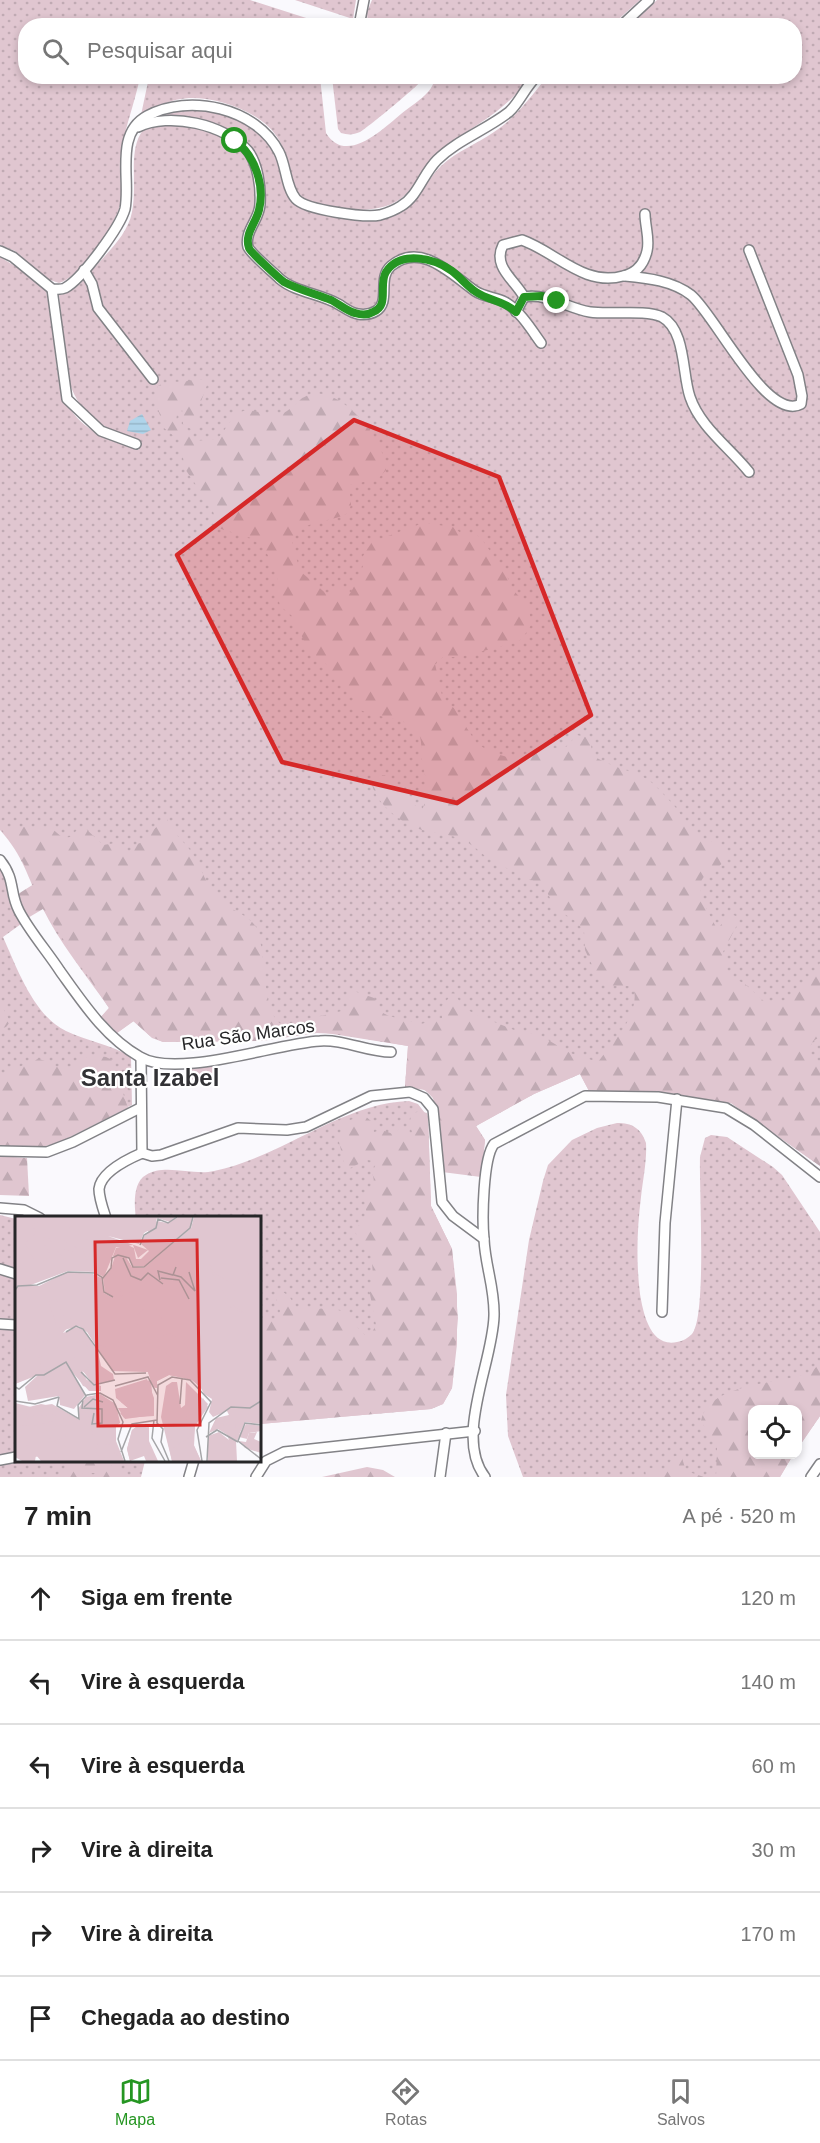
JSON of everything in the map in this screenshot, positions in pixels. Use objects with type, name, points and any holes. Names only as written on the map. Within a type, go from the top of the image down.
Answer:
[{"type":"street","points":[[361,18],[364,0]]},
{"type":"street","points":[[630,18],[649,0]]},
{"type":"street","points":[[52,289],[64,288],[84,270],[111,236],[123,214],[126,200],[125,164],[133,129],[144,118],[169,107],[187,104],[219,109],[255,124],[268,135],[279,151],[296,199],[306,205],[365,216],[379,215],[410,200],[436,161],[510,111],[531,84]]},
{"type":"street","points":[[133,129],[159,120],[195,123],[223,134],[248,151],[257,173],[260,203],[248,238],[249,248],[255,258],[268,266],[283,281],[333,301],[355,313],[366,314],[376,311],[382,303],[383,278],[389,268],[403,259],[419,258],[444,266],[476,292],[503,302],[516,312],[542,343]]},
{"type":"street","points":[[625,276],[639,268],[647,252],[645,214]]},
{"type":"street","points":[[524,297],[501,266],[501,248],[511,241],[528,242],[586,274],[602,278],[625,276],[667,283],[688,293],[706,310],[746,370],[779,403],[788,407],[796,406],[801,404],[802,396],[795,366],[749,250]]},
{"type":"street","points":[[0,251],[13,257],[52,289],[67,399],[75,409],[107,436],[136,444]]},
{"type":"street","points":[[84,270],[92,284],[98,308],[153,379]]},
{"type":"street","points":[[524,297],[542,296],[589,311],[654,315],[666,320],[679,340],[691,400],[717,437],[749,472]]},
{"type":"street","points":[[516,312],[524,297]]},
{"type":"street","points":[[0,860],[12,880],[20,914],[87,1009],[101,1025],[141,1059],[142,1153]]},
{"type":"street","name":"Rua São Marcos","points":[[141,1059],[170,1063],[197,1062],[324,1040],[341,1042],[365,1050],[391,1052]]},
{"type":"street","points":[[106,1216],[100,1193],[102,1182],[116,1168],[142,1153],[152,1156],[161,1155],[244,1126],[281,1130],[306,1127],[365,1097],[410,1092],[424,1098],[433,1110],[442,1202],[453,1216],[484,1239]]},
{"type":"street","points":[[485,1477],[476,1461],[475,1411],[494,1322],[494,1287],[484,1239],[488,1154],[501,1138],[589,1095],[678,1099],[726,1108],[754,1125],[820,1177]]},
{"type":"street","points":[[662,1312],[665,1223],[678,1099]]},
{"type":"street","points":[[0,1151],[47,1152],[73,1142],[140,1108]]},
{"type":"street","points":[[0,1208],[24,1210],[36,1216]]},
{"type":"street","points":[[0,1269],[15,1274]]},
{"type":"street","points":[[0,1324],[15,1325]]},
{"type":"street","points":[[256,1477],[266,1461],[280,1453],[475,1431]]},
{"type":"street","points":[[440,1477],[446,1433]]},
{"type":"street","points":[[0,1460],[15,1456]]},
{"type":"street","points":[[189,1477],[194,1462]]},
{"type":"street","points":[[811,1477],[820,1464]]},
{"type":"highlighted area","points":[[354,420],[499,477],[591,715],[457,803],[282,762],[177,555]]},
{"type":"green space","points":[[0,0],[250,0],[306,18],[18,18],[18,84],[138,84],[121,153],[119,209],[106,234],[87,260],[68,279],[59,283],[47,279],[15,251],[0,245]]},
{"type":"green space","points":[[295,0],[356,0],[353,18]]},
{"type":"green space","points":[[372,0],[640,0],[620,18],[367,18],[367,12]]},
{"type":"green space","points":[[657,0],[820,0],[820,1166],[731,1103],[664,1092],[589,1091],[580,1074],[534,1094],[476,1126],[485,1140],[481,1177],[439,1118],[432,1095],[421,1088],[405,1087],[408,1046],[320,1032],[261,1041],[163,1042],[152,1038],[134,1021],[117,1033],[100,1018],[109,1008],[56,933],[20,858],[0,830],[0,257],[23,271],[46,291],[57,370],[62,391],[71,409],[85,425],[107,439],[139,450],[139,441],[112,430],[93,418],[79,403],[66,367],[59,295],[70,291],[83,281],[117,242],[126,228],[132,212],[134,196],[135,152],[138,139],[145,127],[157,118],[190,110],[219,113],[234,118],[259,134],[269,145],[278,162],[290,200],[305,208],[332,214],[378,219],[403,211],[419,196],[441,166],[510,120],[541,84],[802,84],[802,18],[638,18]]},
{"type":"green space","points":[[148,84],[321,84],[326,133],[334,142],[344,146],[354,145],[375,135],[422,98],[433,84],[525,84],[502,107],[447,146],[405,195],[383,207],[369,209],[340,209],[301,197],[294,184],[279,140],[263,122],[240,108],[214,100],[189,98],[164,104],[141,115]]},
{"type":"green space","points":[[333,84],[419,84],[360,132],[341,133],[338,129]]},
{"type":"green space","points":[[194,379],[203,380],[207,385],[199,407],[198,428],[194,431],[183,424],[182,408],[177,414],[176,422],[195,441],[217,439],[233,418],[241,412],[249,410],[282,414],[302,398],[312,394],[324,394],[337,399],[361,419],[379,445],[386,470],[378,479],[349,485],[351,505],[348,513],[309,525],[296,534],[292,542],[300,571],[330,597],[334,589],[339,587],[346,594],[351,592],[363,566],[363,556],[372,542],[423,523],[453,527],[462,534],[475,534],[481,538],[506,574],[513,590],[529,607],[531,625],[522,639],[514,643],[460,657],[443,657],[435,664],[443,700],[454,708],[477,744],[493,753],[511,758],[539,750],[566,747],[577,735],[590,738],[592,752],[597,758],[651,782],[676,808],[694,834],[722,847],[724,860],[703,878],[701,889],[704,904],[717,929],[731,914],[738,917],[738,923],[723,952],[728,975],[745,984],[766,1003],[788,1000],[796,988],[811,981],[820,963],[820,1037],[813,1041],[808,1051],[820,1069],[820,1166],[731,1103],[664,1092],[589,1091],[580,1074],[534,1094],[476,1126],[485,1140],[481,1177],[442,1172],[436,1101],[425,1090],[405,1087],[408,1046],[339,1034],[317,1033],[261,1041],[163,1042],[150,1036],[133,1021],[117,1033],[100,1018],[109,1008],[43,909],[26,919],[18,894],[34,884],[17,851],[0,827],[50,827],[63,838],[70,837],[78,829],[85,828],[103,845],[116,843],[128,854],[137,844],[146,841],[152,831],[167,817],[174,832],[192,853],[215,894],[224,904],[249,919],[256,927],[260,938],[271,1009],[276,1019],[283,1025],[346,1010],[351,990],[374,998],[383,1013],[389,1016],[421,1024],[442,1018],[442,1006],[453,993],[466,1009],[477,1015],[519,1032],[538,1034],[570,1053],[598,1062],[630,1017],[635,996],[633,986],[613,986],[599,980],[585,950],[584,931],[577,922],[555,908],[544,886],[498,864],[489,855],[485,856],[462,839],[409,825],[394,815],[380,801],[372,786],[372,778],[385,775],[392,786],[422,811],[426,798],[426,786],[420,737],[407,723],[369,714],[354,705],[354,695],[325,663],[308,649],[292,616],[280,606],[276,588],[278,575],[264,548],[251,538],[218,528],[212,508],[185,469],[180,441],[164,428],[155,400],[158,386],[167,382],[185,382]]},
{"type":"green space","points":[[0,867],[10,888],[12,909],[21,924],[3,937],[36,1003],[55,1024],[66,1031],[131,1057],[132,1105],[46,1146],[0,1147]]},
{"type":"green space","points":[[0,1002],[10,1022],[6,1027],[0,1029]]},
{"type":"green space","points":[[92,1055],[112,1060],[128,1108],[56,1144],[36,1147],[0,1147],[0,1075],[38,1059],[65,1068]]},
{"type":"green space","points":[[212,1062],[214,1078],[188,1080],[187,1064]]},
{"type":"green space","points":[[409,1101],[418,1104],[428,1117],[431,1206],[452,1249],[457,1294],[457,1344],[452,1388],[443,1404],[431,1409],[261,1424],[261,1216],[136,1216],[137,1188],[146,1175],[162,1170],[206,1172],[239,1164],[335,1121],[384,1104]]},
{"type":"green space","points":[[419,1111],[427,1113],[431,1206],[452,1249],[458,1318],[452,1388],[443,1404],[431,1409],[261,1424],[261,1321],[277,1319],[280,1311],[276,1299],[280,1290],[289,1296],[296,1307],[341,1311],[369,1338],[376,1325],[369,1289],[373,1276],[370,1252],[354,1231],[367,1216],[364,1197],[374,1180],[372,1172],[376,1164],[375,1161],[367,1160],[346,1170],[339,1142],[342,1123],[364,1115],[371,1121],[374,1132],[382,1130],[393,1134],[401,1127],[405,1135],[409,1135],[412,1132],[411,1117]]},
{"type":"green space","points":[[617,1123],[627,1124],[635,1127],[646,1143],[638,1233],[639,1282],[646,1319],[660,1340],[677,1342],[683,1340],[692,1334],[697,1323],[701,1278],[700,1157],[705,1138],[711,1135],[727,1137],[773,1167],[782,1175],[820,1232],[820,1416],[802,1442],[802,1405],[748,1405],[748,1459],[791,1459],[780,1477],[523,1477],[508,1436],[506,1395],[529,1240],[548,1165],[572,1140],[597,1128]]},
{"type":"green space","points":[[0,1156],[27,1158],[29,1196],[0,1195]]},
{"type":"green space","points":[[0,1215],[15,1219],[15,1462],[145,1462],[141,1477],[0,1477]]},
{"type":"green space","points":[[820,1364],[820,1416],[802,1442],[802,1405],[748,1405],[748,1459],[791,1459],[780,1477],[716,1477],[717,1448],[701,1421],[707,1409],[716,1399],[730,1392],[792,1378],[811,1371]]},
{"type":"green space","points":[[675,1456],[682,1458],[686,1471],[704,1477],[646,1477],[645,1468],[664,1469]]},
{"type":"green space","points":[[66,1462],[98,1462],[114,1466],[123,1477],[97,1477],[99,1473],[83,1473],[82,1477],[63,1477]]},
{"type":"green space","points":[[367,1467],[383,1470],[395,1477],[322,1477]]},
{"type":"water","points":[[142,414],[151,430],[143,434],[127,431],[130,421]]},
{"type":"district","name":"Santa Izabel","points":[[150,1078]]},
{"type":"route","points":[[235,141],[248,151],[257,173],[260,209],[249,232],[249,248],[255,258],[268,266],[283,281],[293,286],[333,301],[351,312],[371,313],[380,308],[383,298],[383,278],[389,268],[403,259],[419,258],[444,266],[476,292],[508,304],[516,312],[523,304],[524,297],[542,296],[557,301]]}]
